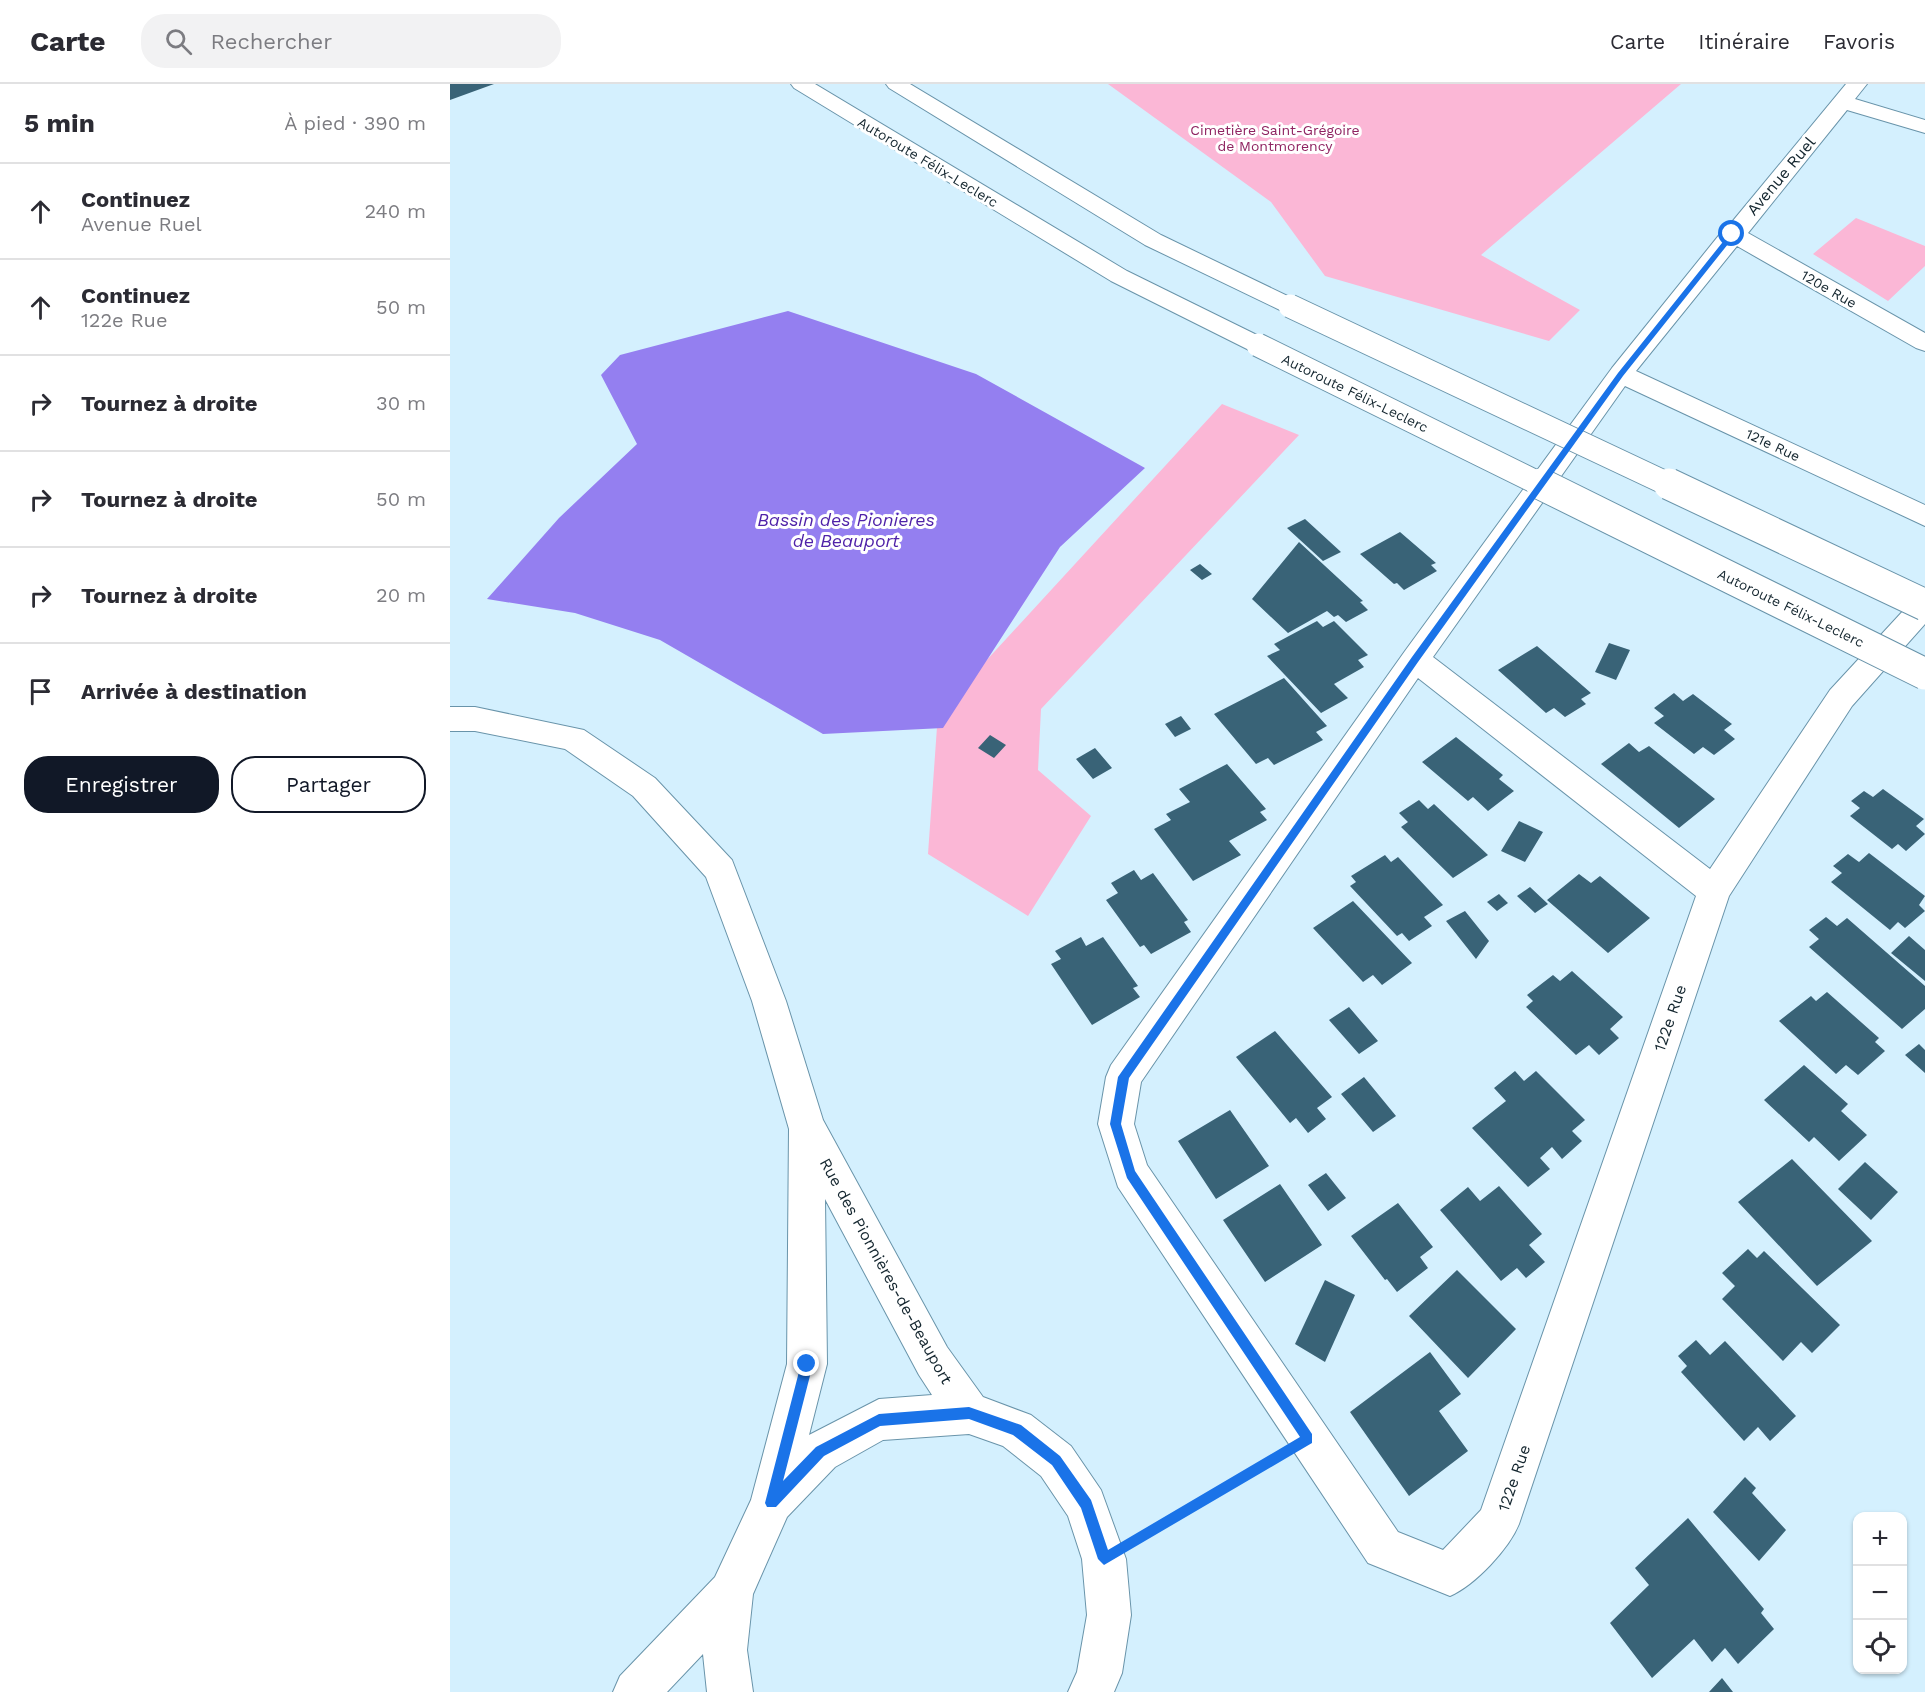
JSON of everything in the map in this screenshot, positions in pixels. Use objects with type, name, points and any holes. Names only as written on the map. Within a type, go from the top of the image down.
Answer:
[{"type":"main road","name":"Autoroute Félix-Leclerc","points":[[801,84],[1119,276],[1925,674]]},
{"type":"main road","points":[[896,84],[1153,240],[1925,605]]},
{"type":"main road","points":[[1850,93],[1925,127]]},
{"type":"main road","name":"Avenue Ruel","points":[[1116,1124],[1124,1077],[1415,659],[1621,374],[1732,234],[1850,93]]},
{"type":"main road","name":"120e Rue","points":[[1732,234],[1925,344]]},
{"type":"main road","name":"121e Rue","points":[[1621,374],[1925,516]]},
{"type":"main road","name":"122e Rue","points":[[1116,1124],[1131,1174],[1383,1548],[1450,1574],[1498,1524],[1713,891],[1841,698],[1925,605]]},
{"type":"main road","points":[[1415,659],[1713,891]]},
{"type":"main road","name":"Rue des Pionnières-de-Beauport","points":[[450,719],[475,719],[573,739],[644,787],[720,870],[769,1001],[806,1126],[933,1361],[969,1413]]},
{"type":"main road","name":"Rue des Pionnières-de-Beauport","points":[[730,1692],[725,1650],[731,1593],[771,1503],[807,1364],[806,1126]]},
{"type":"main road","name":"Rue des Pionnières-de-Beauport","points":[[771,1503],[820,1452],[879,1420],[969,1413],[1016,1430],[1056,1461],[1086,1505],[1104,1559],[1109,1615],[1099,1672],[1091,1692]]},
{"type":"main road","name":"Rue des Pionnières-de-Beauport","points":[[636,1692],[731,1593]]},
{"type":"path","points":[[1104,1559],[1308,1439]]},
{"type":"green space","name":"Cimetière Saint-Grégoire de Montmorency","points":[[1108,84],[1681,84],[1481,255],[1580,310],[1549,341],[1325,276],[1271,202]]},
{"type":"green space","points":[[1856,218],[1925,246],[1925,266],[1888,301],[1813,254]]},
{"type":"green space","points":[[1222,404],[1299,435],[1041,709],[1038,770],[1091,816],[1028,916],[928,854],[938,713]]},
{"type":"water","name":"Bassin des Pionieres de Beauport","points":[[788,311],[976,374],[1145,468],[1060,547],[943,728],[823,734],[660,640],[575,613],[487,599],[559,518],[637,444],[601,375],[620,355]]},
{"type":"building","points":[[450,84],[494,84],[450,100]]},
{"type":"building","points":[[1305,519],[1341,552],[1323,561],[1287,528]]},
{"type":"building","points":[[1400,532],[1436,563],[1431,565],[1437,571],[1404,590],[1360,554]]},
{"type":"building","points":[[1299,542],[1363,601],[1360,602],[1368,610],[1346,622],[1338,615],[1334,617],[1327,611],[1288,633],[1252,599]]},
{"type":"building","points":[[1200,564],[1212,574],[1202,580],[1190,570]]},
{"type":"building","points":[[1317,621],[1323,627],[1334,621],[1368,655],[1358,660],[1364,667],[1334,684],[1348,698],[1321,713],[1267,656],[1280,650],[1274,644]]},
{"type":"building","points":[[1609,643],[1630,650],[1616,680],[1595,672]]},
{"type":"building","points":[[1537,646],[1591,693],[1581,699],[1586,704],[1565,717],[1554,708],[1546,713],[1498,670]]},
{"type":"building","points":[[1284,678],[1327,726],[1316,732],[1323,740],[1274,765],[1268,758],[1256,764],[1214,714]]},
{"type":"building","points":[[1674,693],[1683,701],[1693,694],[1732,724],[1724,730],[1735,739],[1714,755],[1703,747],[1694,754],[1654,723],[1664,716],[1654,708]]},
{"type":"building","points":[[1181,716],[1191,729],[1175,737],[1165,724]]},
{"type":"building","points":[[990,735],[1006,745],[994,758],[978,748]]},
{"type":"building","points":[[1456,737],[1503,775],[1499,779],[1514,791],[1488,811],[1473,797],[1468,801],[1422,762]]},
{"type":"building","points":[[1629,743],[1639,752],[1649,746],[1715,799],[1679,828],[1601,764]]},
{"type":"building","points":[[1095,748],[1112,768],[1093,779],[1076,759]]},
{"type":"building","points":[[1227,764],[1266,809],[1260,812],[1267,820],[1229,841],[1241,855],[1193,881],[1154,829],[1171,820],[1166,814],[1190,802],[1179,789]]},
{"type":"building","points":[[1883,789],[1924,819],[1916,826],[1925,834],[1906,851],[1898,844],[1892,849],[1850,816],[1860,808],[1851,801],[1864,791],[1873,797]]},
{"type":"building","points":[[1419,800],[1428,809],[1434,804],[1488,855],[1453,878],[1401,827],[1408,822],[1399,813]]},
{"type":"building","points":[[1519,821],[1543,832],[1525,862],[1501,851]]},
{"type":"building","points":[[1869,853],[1925,896],[1919,905],[1925,911],[1905,928],[1898,922],[1890,930],[1831,882],[1842,873],[1833,866],[1848,854],[1859,862]]},
{"type":"building","points":[[1385,855],[1391,862],[1398,857],[1443,905],[1424,917],[1432,926],[1409,941],[1402,933],[1397,936],[1350,886],[1356,882],[1351,876]]},
{"type":"building","points":[[1134,870],[1141,880],[1153,873],[1188,920],[1184,922],[1191,932],[1151,954],[1144,945],[1140,947],[1106,900],[1118,893],[1111,883]]},
{"type":"building","points":[[1579,874],[1591,883],[1600,876],[1650,918],[1608,953],[1547,900]]},
{"type":"building","points":[[1530,887],[1548,904],[1535,913],[1517,896]]},
{"type":"building","points":[[1499,894],[1508,903],[1497,911],[1487,902]]},
{"type":"building","points":[[1353,901],[1412,963],[1382,985],[1373,975],[1363,982],[1313,928]]},
{"type":"building","points":[[1465,911],[1489,941],[1476,959],[1446,921]]},
{"type":"building","points":[[1826,917],[1837,926],[1847,918],[1925,986],[1925,1009],[1902,1029],[1809,947],[1819,939],[1809,930]]},
{"type":"building","points":[[1909,936],[1925,950],[1925,981],[1891,953]]},
{"type":"building","points":[[1081,937],[1086,946],[1103,937],[1138,986],[1133,988],[1140,997],[1092,1025],[1051,964],[1061,959],[1055,951]]},
{"type":"building","points":[[1572,971],[1623,1017],[1610,1029],[1619,1038],[1599,1055],[1589,1045],[1576,1055],[1526,1007],[1533,1001],[1527,995],[1553,975],[1560,981]]},
{"type":"building","points":[[1827,992],[1879,1038],[1875,1042],[1885,1051],[1858,1075],[1846,1065],[1836,1074],[1779,1021],[1811,996],[1816,1001]]},
{"type":"building","points":[[1349,1007],[1378,1041],[1359,1054],[1329,1020]]},
{"type":"building","points":[[1275,1031],[1332,1097],[1317,1108],[1326,1119],[1308,1133],[1296,1118],[1290,1123],[1236,1057]]},
{"type":"building","points":[[1919,1044],[1925,1050],[1925,1073],[1905,1055]]},
{"type":"building","points":[[1804,1065],[1848,1104],[1841,1111],[1867,1135],[1839,1161],[1814,1137],[1809,1142],[1764,1100]]},
{"type":"building","points":[[1515,1071],[1524,1081],[1536,1071],[1585,1120],[1572,1131],[1582,1141],[1562,1159],[1552,1147],[1540,1158],[1550,1169],[1528,1187],[1472,1128],[1506,1101],[1494,1088]]},
{"type":"building","points":[[1364,1077],[1396,1116],[1373,1132],[1341,1094]]},
{"type":"building","points":[[1230,1110],[1269,1166],[1216,1199],[1178,1141]]},
{"type":"building","points":[[1792,1159],[1872,1241],[1817,1286],[1738,1202]]},
{"type":"building","points":[[1865,1162],[1898,1192],[1871,1220],[1838,1189]]},
{"type":"building","points":[[1326,1173],[1346,1198],[1328,1211],[1308,1185]]},
{"type":"building","points":[[1280,1184],[1322,1245],[1265,1282],[1223,1220]]},
{"type":"building","points":[[1499,1186],[1542,1234],[1529,1245],[1545,1262],[1526,1278],[1517,1268],[1501,1281],[1440,1210],[1468,1187],[1480,1201]]},
{"type":"building","points":[[1398,1203],[1433,1247],[1420,1257],[1428,1268],[1397,1292],[1351,1236]]},
{"type":"building","points":[[1748,1249],[1757,1258],[1764,1251],[1840,1325],[1812,1353],[1801,1342],[1783,1361],[1722,1299],[1735,1286],[1722,1273]]},
{"type":"building","points":[[1457,1270],[1516,1329],[1468,1378],[1409,1316]]},
{"type":"building","points":[[1325,1280],[1355,1295],[1325,1362],[1295,1344]]},
{"type":"building","points":[[1696,1340],[1710,1355],[1725,1341],[1796,1416],[1770,1441],[1758,1427],[1744,1441],[1681,1372],[1687,1366],[1678,1356]]},
{"type":"building","points":[[1430,1352],[1461,1394],[1439,1411],[1468,1451],[1409,1496],[1350,1412]]},
{"type":"building","points":[[1745,1477],[1756,1488],[1752,1493],[1786,1530],[1759,1561],[1713,1512]]},
{"type":"building","points":[[1688,1518],[1764,1609],[1761,1613],[1774,1629],[1738,1664],[1725,1648],[1712,1662],[1694,1639],[1652,1678],[1610,1623],[1649,1585],[1635,1568]]},
{"type":"building","points":[[1722,1678],[1733,1692],[1709,1692]]},
{"type":"route","points":[[807,1364],[771,1503],[820,1452],[879,1420],[969,1413],[1016,1430],[1056,1461],[1086,1505],[1104,1559],[1308,1439],[1131,1174],[1116,1124],[1124,1077],[1415,659],[1621,374],[1732,234]]}]
